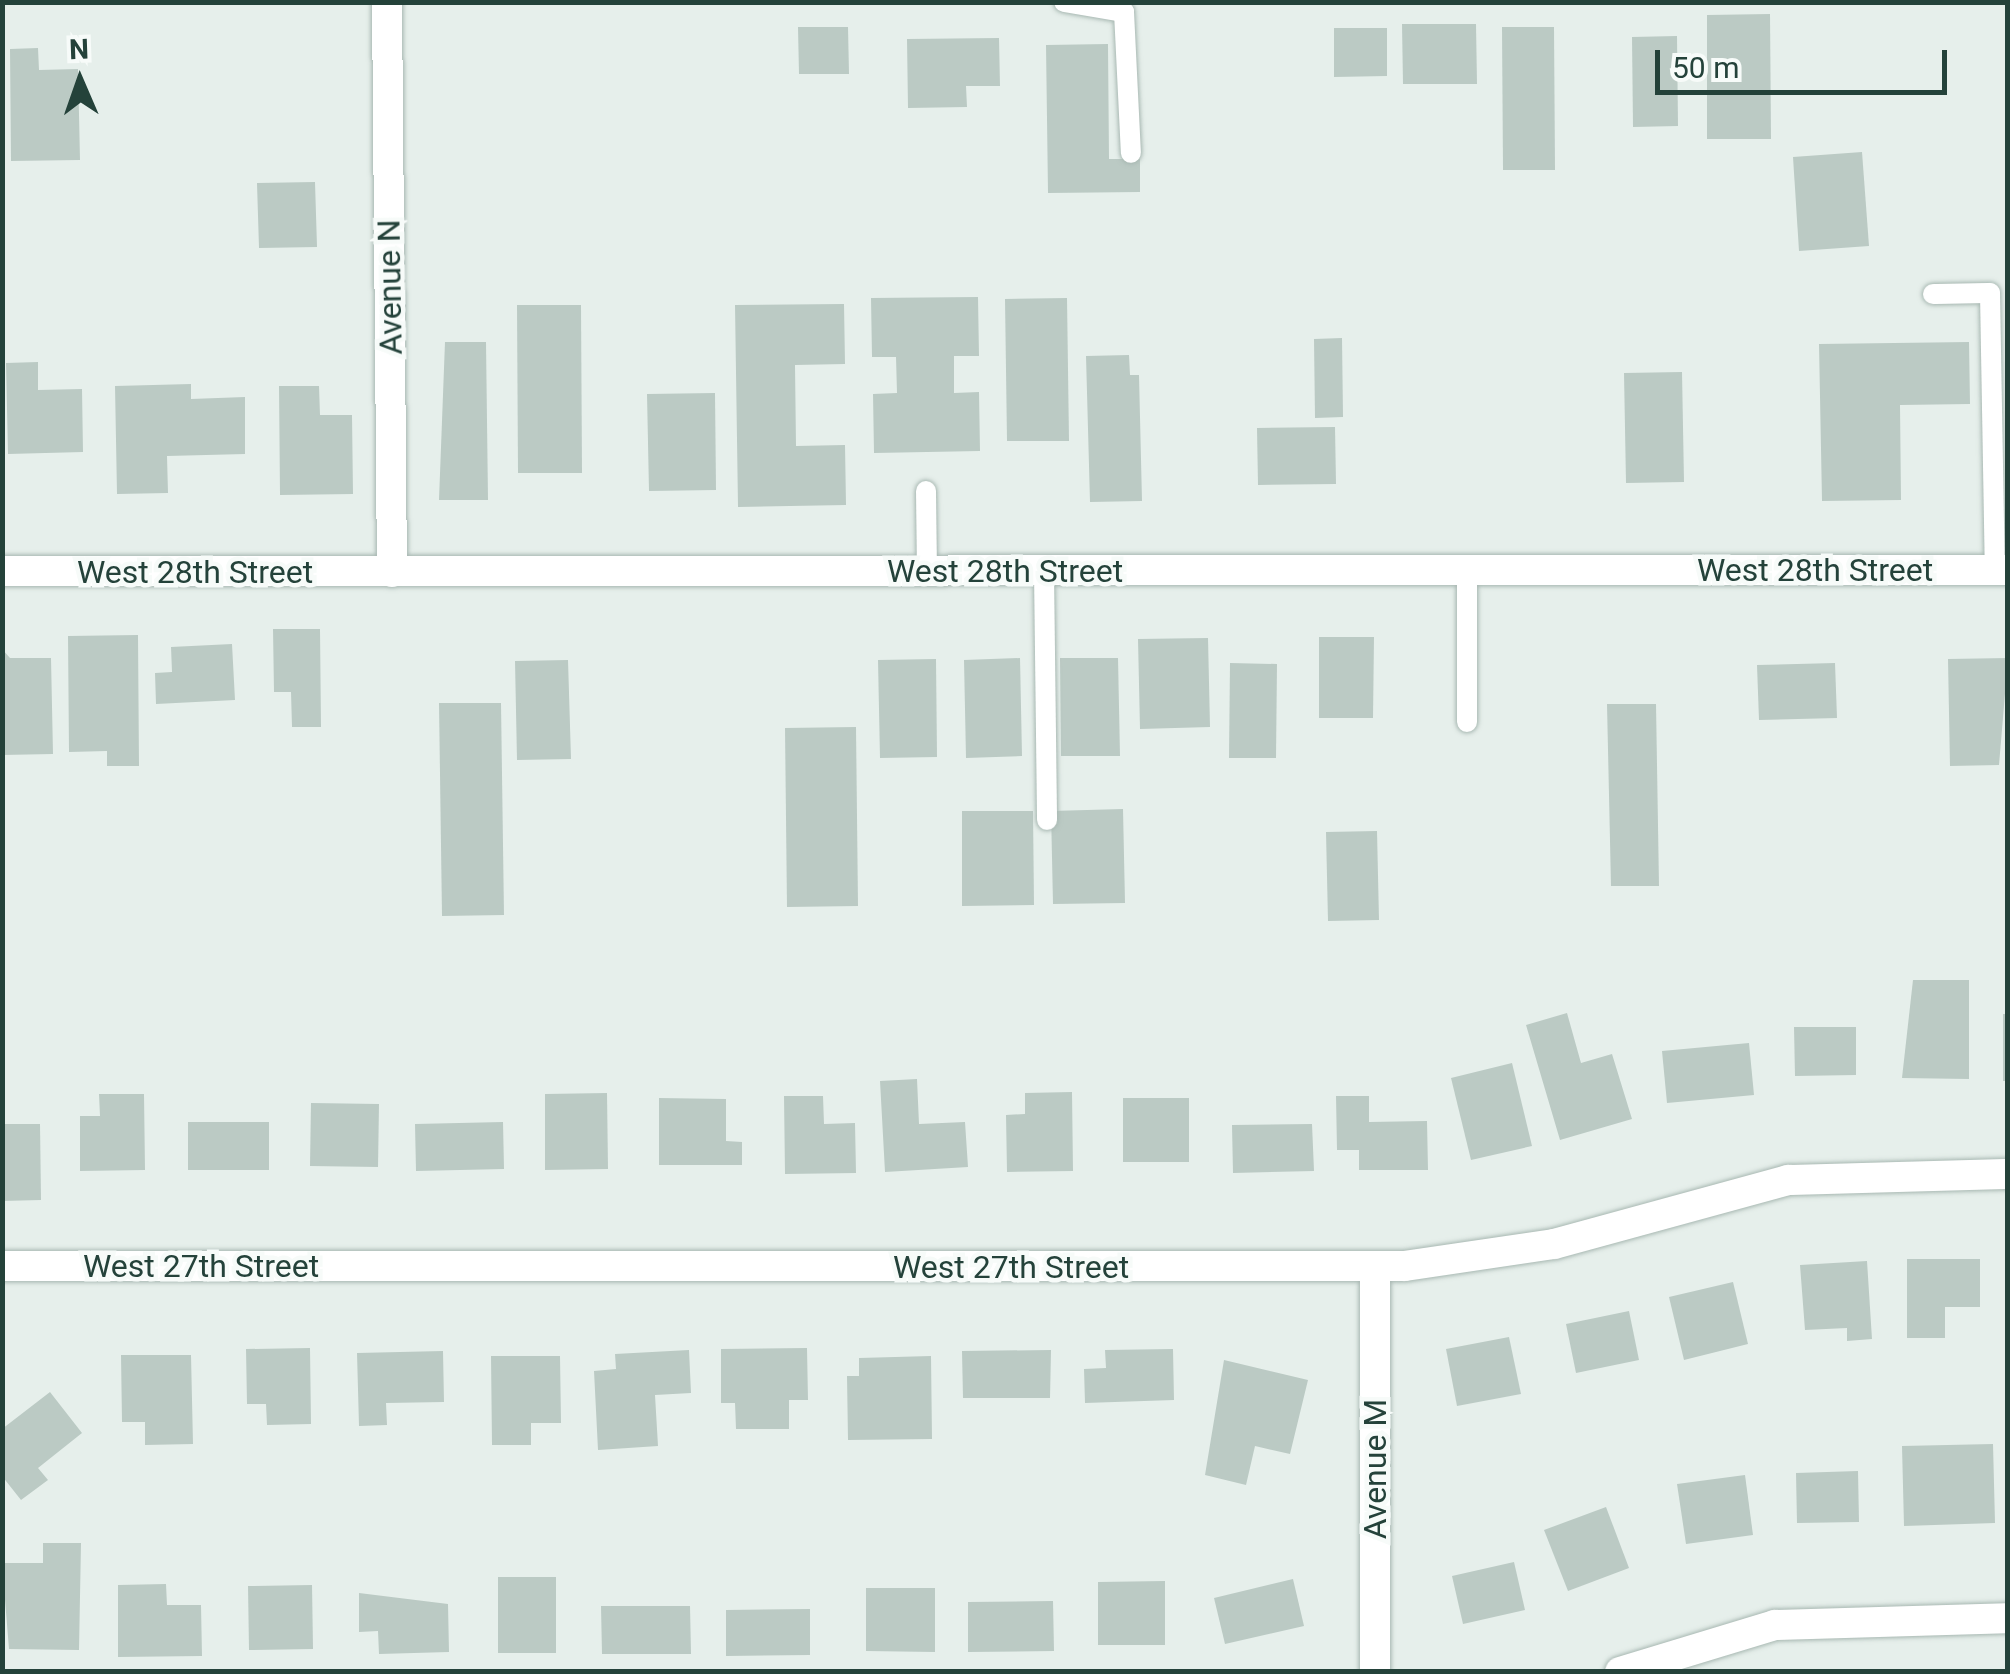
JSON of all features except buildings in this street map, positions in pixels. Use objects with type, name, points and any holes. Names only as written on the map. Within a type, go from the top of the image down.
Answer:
[{"type":"street","name":"Avenue N","points":[[387,2],[392,572]]},
{"type":"street","name":"West 28th Street","points":[[2,572],[2001,570]]},
{"type":"street","name":"West 27th Street","points":[[2,1266],[1374,1267],[1496,1257],[1788,1180],[2008,1174]]},
{"type":"street","name":"Avenue M","points":[[1374,1267],[1375,1672]]},
{"type":"street","points":[[1620,1672],[1775,1625],[2008,1618]]},
{"type":"lane","points":[[1064,2],[1124,12],[1131,153]]},
{"type":"lane","points":[[1933,294],[1990,294],[2001,570]]},
{"type":"lane","points":[[926,491],[927,572]]},
{"type":"lane","points":[[1044,571],[1046,820]]},
{"type":"lane","points":[[1467,571],[1468,722]]}]
